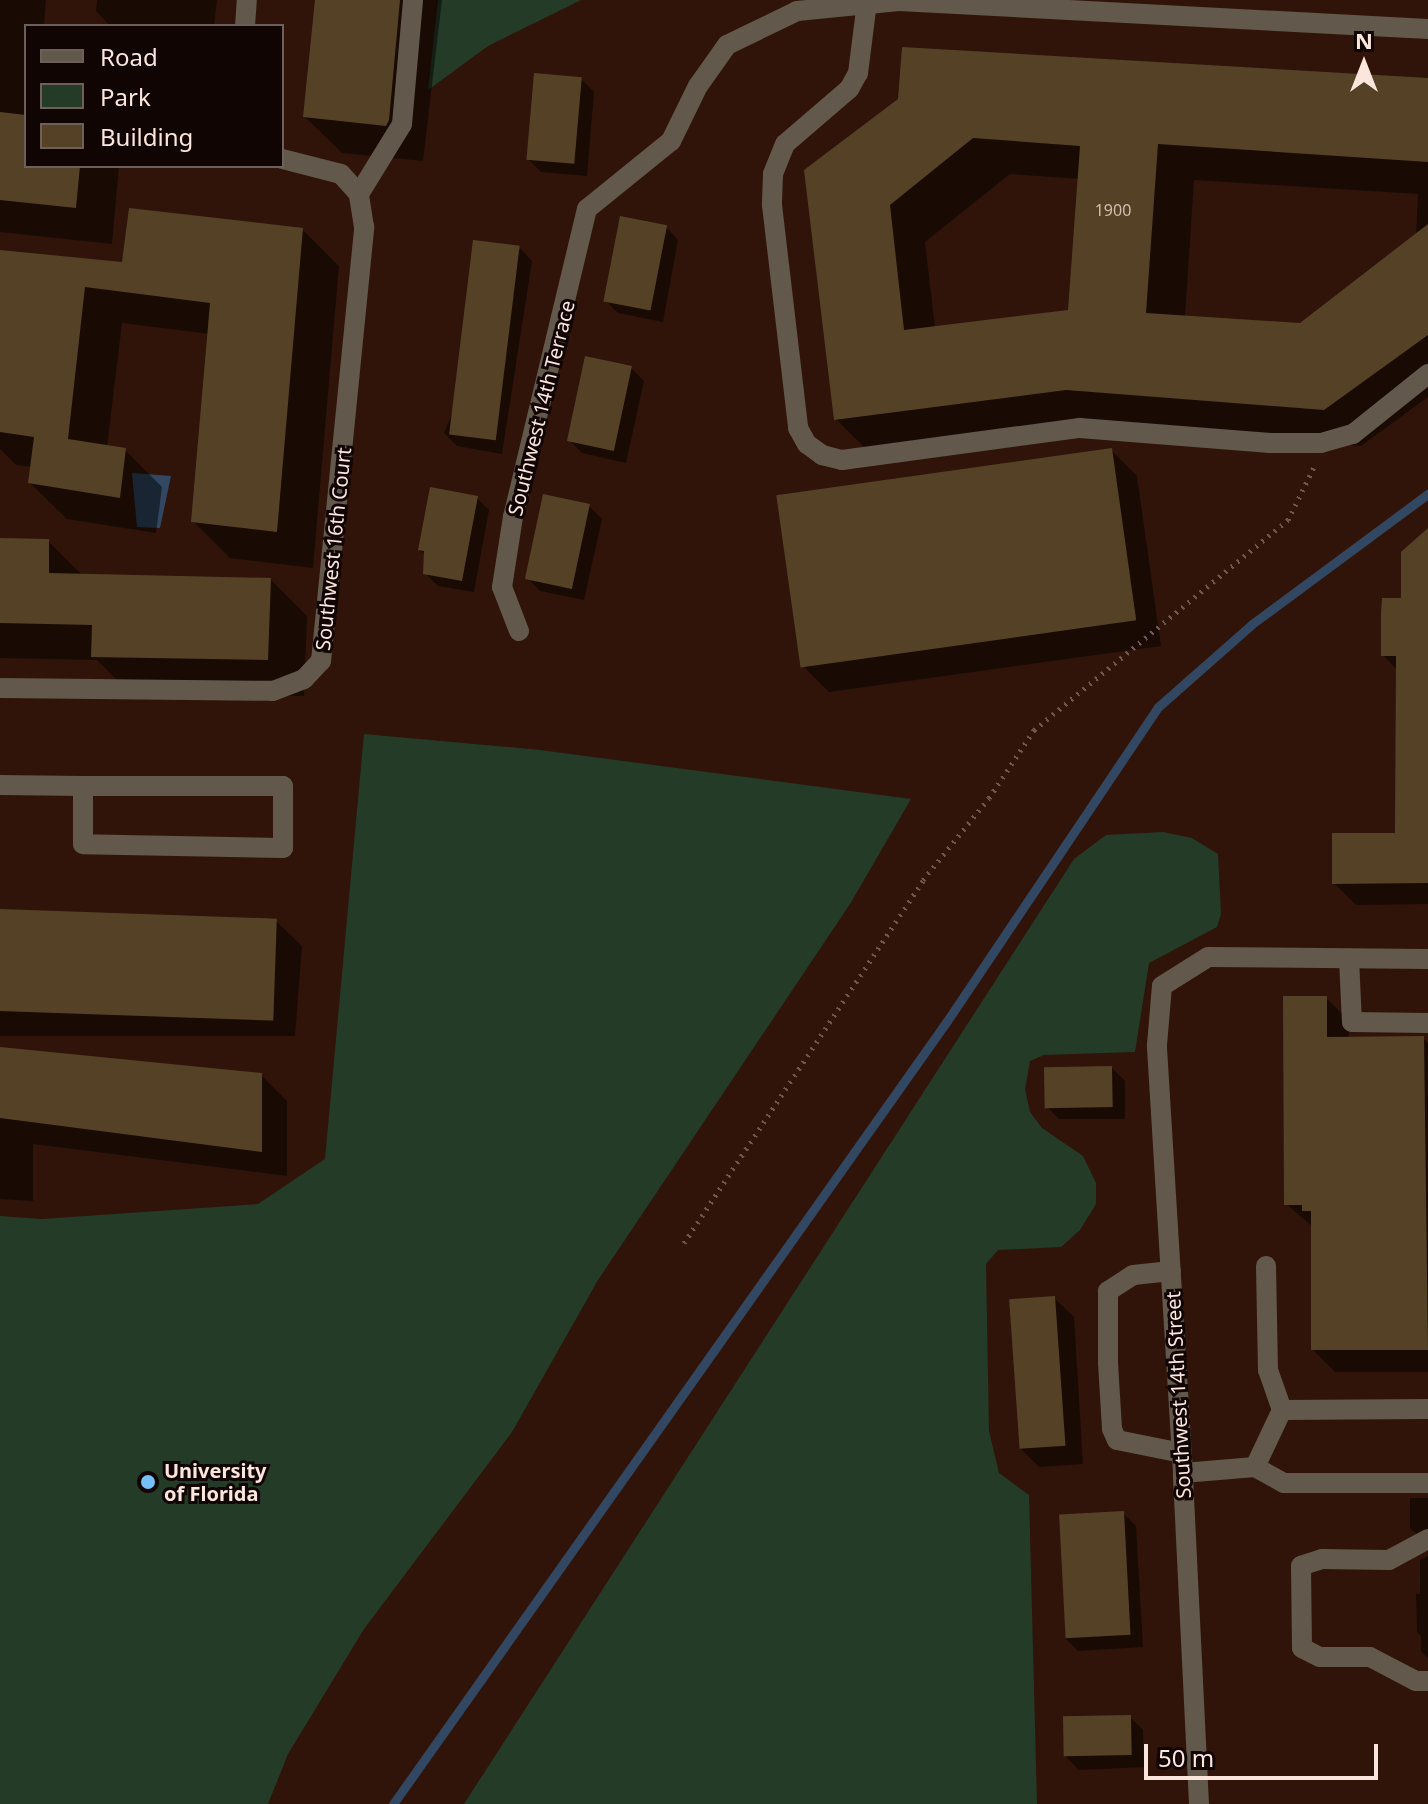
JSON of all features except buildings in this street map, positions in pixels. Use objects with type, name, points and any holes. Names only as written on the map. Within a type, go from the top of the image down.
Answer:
[{"type":"street","points":[[245,24],[247,0]]},
{"type":"street","points":[[284,160],[341,174],[359,194],[402,124],[413,0]]},
{"type":"street","points":[[1226,21],[1228,0]]},
{"type":"street","points":[[867,2],[858,73],[849,89],[785,144],[773,174],[772,205],[798,428],[807,444],[822,455],[842,460],[1080,428],[1270,443],[1321,443],[1353,434],[1428,374]]},
{"type":"street","name":"Southwest 14th Terrace","points":[[519,631],[502,587],[513,517],[587,209],[671,141],[698,86],[727,45],[797,5],[867,2],[964,2],[1226,21],[1428,29]]},
{"type":"street","name":"Southwest 16th Court","points":[[0,688],[273,691],[304,679],[321,661],[364,227],[359,194]]},
{"type":"street","points":[[0,785],[283,786],[283,848],[83,844],[83,786]]},
{"type":"street","name":"Southwest 14th Street","points":[[1199,1804],[1157,1045],[1162,986],[1208,957],[1349,959]]},
{"type":"street","points":[[1428,959],[1349,959],[1352,1022],[1428,1023]]},
{"type":"street","points":[[1255,1467],[1282,1410],[1268,1370],[1266,1266]]},
{"type":"street","points":[[1171,1271],[1133,1275],[1108,1291],[1105,1297],[1112,1429],[1117,1440],[1182,1463],[1255,1467],[1284,1483],[1428,1483]]},
{"type":"street","points":[[1282,1410],[1428,1409]]},
{"type":"street","points":[[1428,1539],[1389,1560],[1322,1559],[1301,1566],[1302,1648],[1320,1657],[1370,1657],[1416,1681],[1428,1681]]},
{"type":"path","points":[[684,1243],[923,880],[989,798],[1034,730],[1288,520],[1313,471],[1321,443]]},
{"type":"green space","points":[[438,0],[581,0],[488,46],[428,90]]},
{"type":"green space","points":[[364,734],[540,750],[911,799],[850,904],[598,1280],[512,1432],[364,1629],[288,1754],[268,1804],[0,1804],[0,1216],[42,1219],[258,1204],[325,1159]]},
{"type":"green space","points":[[1163,832],[1192,838],[1218,854],[1221,914],[1217,927],[1149,963],[1135,1052],[1044,1055],[1030,1061],[1025,1089],[1030,1112],[1042,1128],[1083,1156],[1096,1183],[1096,1204],[1080,1230],[1061,1247],[998,1250],[986,1264],[989,1431],[999,1473],[1029,1495],[1037,1804],[464,1804],[1074,859],[1106,835]]},
{"type":"water","points":[[132,473],[171,476],[160,528],[137,527]]},
{"type":"waterway","points":[[393,1804],[947,1021],[1158,707],[1252,624],[1428,494]]},
{"type":"place","name":"University of Florida","points":[[148,1482]]}]
